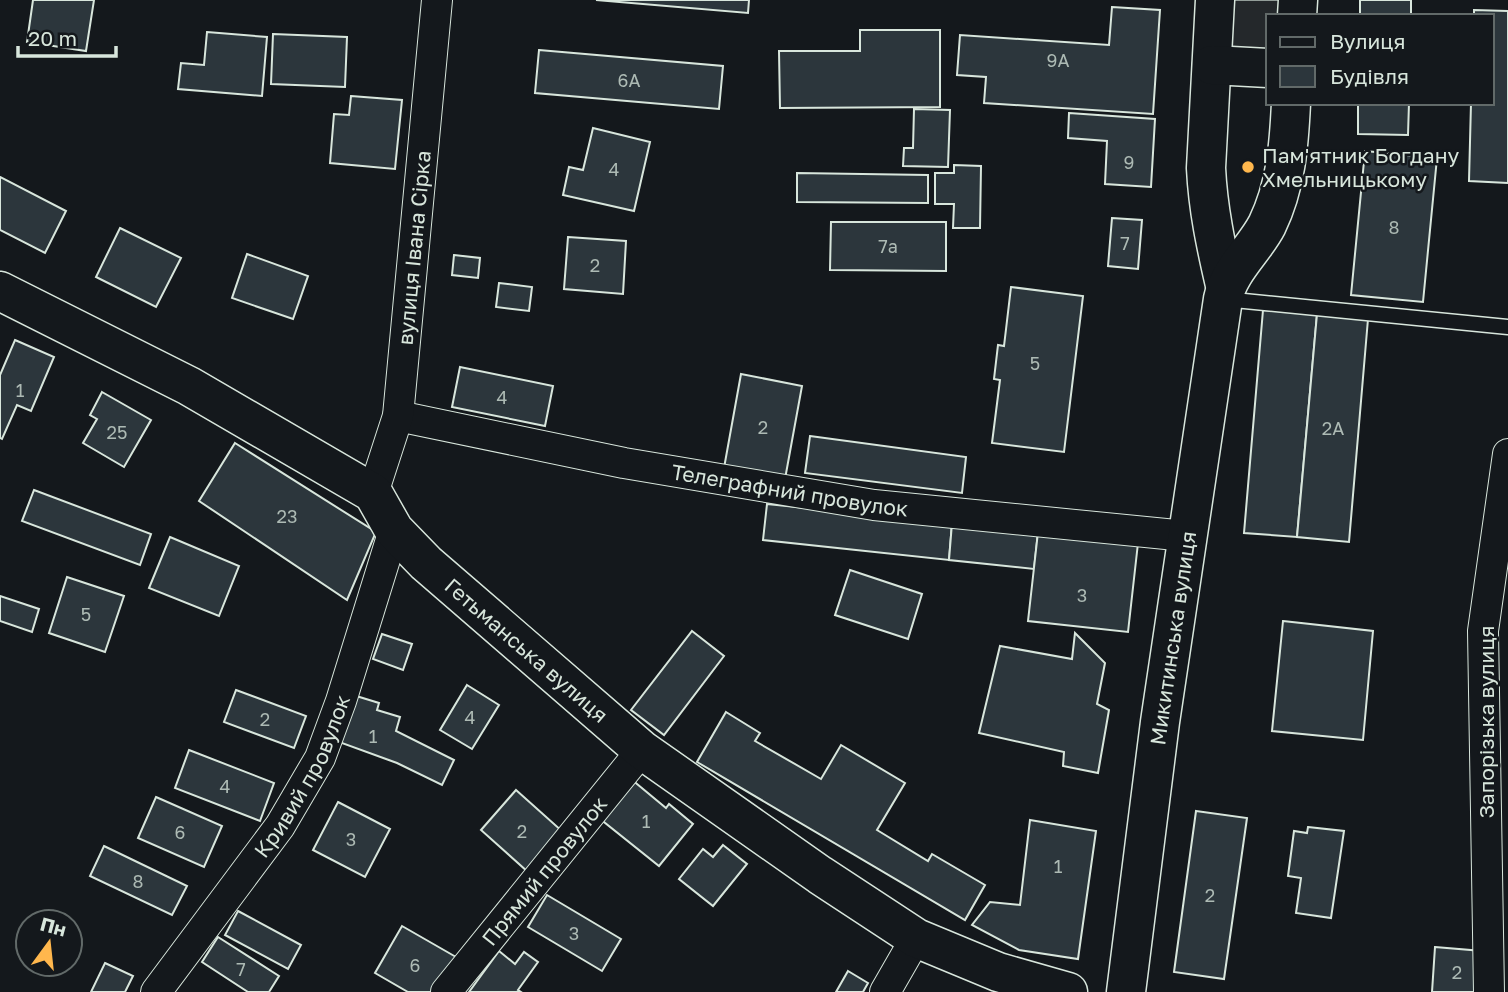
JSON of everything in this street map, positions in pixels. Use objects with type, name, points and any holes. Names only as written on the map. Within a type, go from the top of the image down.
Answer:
[{"type":"street","name":"вулиця Івана Сірка","points":[[373,493],[398,416],[437,0]]},
{"type":"street","name":"Микитинська вулиця","points":[[1126,992],[1186,536],[1224,292],[1207,195],[1216,0]]},
{"type":"street","points":[[1212,65],[1266,68]]},
{"type":"street","name":"Микитинська вулиця","points":[[1224,292],[1266,226],[1278,198],[1288,158],[1291,105]]},
{"type":"street","points":[[1,294],[189,386],[373,493]]},
{"type":"street","name":"Телеграфний провулок","points":[[398,416],[624,463],[874,505],[1186,536]]},
{"type":"street","name":"Запорізька вулиця","points":[[1489,992],[1483,632],[1508,454]]},
{"type":"street","name":"Гетьманська вулиця","points":[[373,493],[394,530],[426,563],[642,750],[820,875],[916,938],[998,972],[1068,992]]},
{"type":"street","name":"Кривий провулок","points":[[156,992],[280,826],[320,758],[341,701],[394,530]]},
{"type":"street","name":"Прямий провулок","points":[[446,992],[642,750]]},
{"type":"street","points":[[885,992],[916,938]]},
{"type":"lane","points":[[1224,292],[1508,327]]},
{"type":"shaded area","points":[[1228,0],[1285,0],[1285,14],[1266,14],[1266,59],[1224,56]]},
{"type":"building","points":[[33,0],[94,0],[86,51],[27,42]]},
{"type":"building","points":[[596,0],[749,0],[748,13]]},
{"type":"building","points":[[1360,0],[1411,0],[1411,14],[1360,14]]},
{"type":"building","points":[[1112,7],[1160,10],[1153,114],[984,103],[986,77],[957,75],[960,35],[1109,45]]},
{"type":"building","points":[[1474,10],[1508,11],[1508,183],[1469,181],[1471,105],[1494,105],[1494,14],[1474,14]]},
{"type":"building","points":[[860,30],[940,30],[940,107],[780,108],[779,51],[860,51]]},
{"type":"building","points":[[207,32],[267,37],[262,96],[178,89],[181,63],[204,65]]},
{"type":"building","points":[[273,34],[347,37],[345,87],[271,84]]},
{"type":"building","points":[[539,50],[723,66],[719,109],[535,93]]},
{"type":"building","points":[[351,96],[402,100],[395,169],[330,163],[334,114],[349,115]]},
{"type":"building","points":[[1358,105],[1409,105],[1408,135],[1358,134]]},
{"type":"building","points":[[914,109],[950,110],[948,167],[903,166],[904,148],[913,148]]},
{"type":"building","points":[[1069,113],[1155,119],[1151,187],[1105,184],[1107,141],[1068,138]]},
{"type":"building","points":[[593,128],[650,142],[634,211],[563,195],[569,167],[583,170]]},
{"type":"building","points":[[1365,151],[1437,158],[1423,302],[1351,295]]},
{"type":"building","points":[[954,165],[981,166],[980,228],[953,228],[954,204],[935,204],[935,173],[954,173]]},
{"type":"building","points":[[797,173],[928,175],[928,203],[797,202]]},
{"type":"building","points":[[0,177],[66,211],[45,253],[0,230]]},
{"type":"building","points":[[1112,218],[1142,220],[1138,269],[1108,266]]},
{"type":"building","points":[[831,222],[946,222],[946,271],[830,270]]},
{"type":"building","points":[[120,228],[181,258],[156,307],[96,277]]},
{"type":"building","points":[[568,237],[626,241],[623,294],[564,289]]},
{"type":"building","points":[[247,254],[308,276],[293,319],[232,298]]},
{"type":"building","points":[[454,255],[480,258],[478,278],[452,275]]},
{"type":"building","points":[[499,283],[532,287],[529,311],[496,307]]},
{"type":"building","points":[[1011,287],[1083,296],[1064,452],[992,443],[1000,380],[994,379],[998,345],[1004,346]]},
{"type":"building","points":[[1263,310],[1317,314],[1297,537],[1244,533]]},
{"type":"building","points":[[1317,314],[1368,319],[1349,542],[1297,537]]},
{"type":"building","points":[[15,340],[54,357],[31,411],[17,405],[2,439],[0,375]]},
{"type":"building","points":[[460,367],[553,386],[545,426],[452,407]]},
{"type":"building","points":[[741,374],[802,386],[785,479],[724,468]]},
{"type":"building","points":[[102,392],[151,420],[124,467],[83,443],[97,419],[90,415]]},
{"type":"building","points":[[810,436],[966,457],[962,493],[805,473]]},
{"type":"building","points":[[235,443],[376,532],[347,600],[199,501]]},
{"type":"building","points":[[34,490],[151,534],[140,565],[22,521]]},
{"type":"building","points":[[767,504],[952,523],[949,560],[763,540]]},
{"type":"building","points":[[952,523],[1038,532],[1034,569],[949,560]]},
{"type":"building","points":[[1038,532],[1138,543],[1128,632],[1028,621]]},
{"type":"building","points":[[170,537],[239,566],[219,616],[149,588]]},
{"type":"building","points":[[850,570],[922,594],[908,639],[835,615]]},
{"type":"building","points":[[67,577],[124,596],[105,652],[49,633]]},
{"type":"building","points":[[0,596],[39,609],[32,632],[0,621]]},
{"type":"building","points":[[1283,621],[1373,631],[1363,740],[1272,731]]},
{"type":"building","points":[[692,631],[724,656],[664,735],[631,710]]},
{"type":"building","points":[[1075,633],[1105,663],[1097,704],[1109,710],[1098,773],[1063,766],[1064,752],[979,733],[1000,646],[1072,659]]},
{"type":"building","points":[[382,634],[412,644],[403,670],[373,659]]},
{"type":"building","points":[[467,685],[499,705],[472,749],[440,730]]},
{"type":"building","points":[[236,690],[306,716],[294,748],[224,722]]},
{"type":"building","points":[[353,695],[379,703],[377,710],[400,717],[396,731],[454,760],[442,785],[397,763],[339,742]]},
{"type":"building","points":[[726,712],[760,733],[755,741],[821,779],[841,745],[905,783],[877,830],[928,861],[932,854],[985,885],[965,920],[697,762]]},
{"type":"building","points":[[189,750],[274,783],[260,821],[175,788]]},
{"type":"building","points":[[631,779],[666,808],[669,804],[693,824],[659,866],[599,818]]},
{"type":"building","points":[[516,790],[563,832],[528,872],[481,830]]},
{"type":"building","points":[[156,797],[222,826],[204,867],[138,838]]},
{"type":"building","points":[[338,802],[390,829],[365,877],[313,850]]},
{"type":"building","points":[[1196,811],[1247,818],[1224,979],[1174,972]]},
{"type":"building","points":[[1030,820],[1096,831],[1078,959],[1019,950],[972,925],[990,902],[1020,905]]},
{"type":"building","points":[[1308,827],[1344,831],[1331,918],[1296,913],[1301,878],[1288,876],[1294,831],[1307,833]]},
{"type":"building","points":[[723,845],[747,864],[713,906],[679,879],[703,849],[713,857]]},
{"type":"building","points":[[104,846],[187,886],[172,915],[90,876]]},
{"type":"building","points":[[547,895],[621,939],[602,971],[528,927]]},
{"type":"building","points":[[238,911],[301,945],[288,969],[225,935]]},
{"type":"building","points":[[402,926],[456,957],[435,992],[408,992],[375,973]]},
{"type":"building","points":[[218,937],[279,976],[269,992],[248,992],[202,962]]},
{"type":"building","points":[[1435,947],[1482,951],[1478,992],[1432,992]]},
{"type":"building","points":[[499,951],[515,964],[524,952],[538,962],[518,990],[521,992],[469,992]]},
{"type":"building","points":[[105,963],[133,976],[125,992],[91,992]]},
{"type":"building","points":[[848,971],[868,983],[863,992],[836,992]]},
{"type":"place","name":"Пам'ятник Богдану Хмельницькому","points":[[1248,167]]}]
